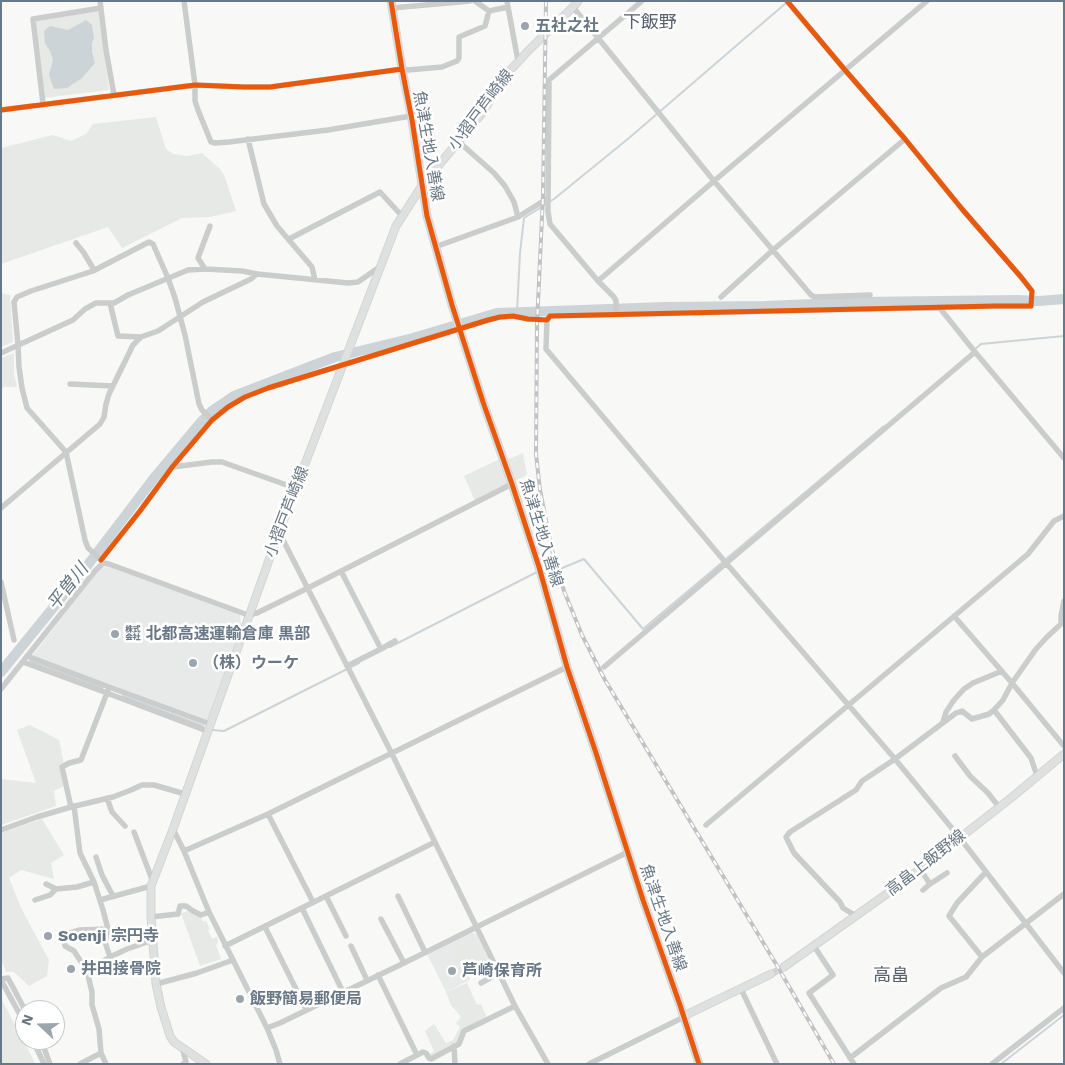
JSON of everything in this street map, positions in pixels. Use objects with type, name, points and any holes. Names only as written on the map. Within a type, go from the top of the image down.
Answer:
[{"type":"main road","name":"魚津生地入善線","points":[[391,4],[435,247],[483,402],[539,567],[567,667],[699,1064]]},
{"type":"main road","name":"小摺戸芦崎線","points":[[206,1064],[174,1042],[170,1036],[161,1007],[156,984],[151,917],[152,884],[295,488],[396,226],[423,184],[483,112],[505,76],[576,4]]},
{"type":"main road","name":"高畠上飯野線","points":[[784,967],[920,869],[1064,754]]},
{"type":"main road","points":[[684,1017],[771,974]]},
{"type":"street","points":[[184,1],[195,84],[195,102],[211,142],[328,130],[411,116]]},
{"type":"street","points":[[391,4],[470,1]]},
{"type":"street","points":[[475,1],[489,11]]},
{"type":"street","points":[[616,314],[616,301],[550,224],[548,212],[549,80],[642,1]]},
{"type":"street","points":[[788,1],[962,209],[1022,277],[1032,291],[1031,306],[550,316],[547,320],[546,349],[726,563],[895,759],[960,838],[1064,973]]},
{"type":"street","points":[[598,281],[927,1]]},
{"type":"street","points":[[489,11],[508,4],[518,61]]},
{"type":"street","points":[[576,4],[599,38],[714,181],[812,295],[870,295]]},
{"type":"street","points":[[43,104],[34,19],[100,5],[114,95]]},
{"type":"street","points":[[1,110],[195,84],[244,88],[270,87],[402,69],[442,67],[457,62],[459,58],[459,37],[485,26],[489,11]]},
{"type":"street","points":[[248,139],[264,204],[277,226],[312,267],[315,280]]},
{"type":"street","points":[[721,297],[773,250],[905,139]]},
{"type":"street","points":[[459,142],[494,173],[514,202],[518,217]]},
{"type":"street","points":[[289,239],[380,192],[402,216]]},
{"type":"street","points":[[435,247],[518,217],[548,198]]},
{"type":"street","points":[[205,269],[198,258],[210,226]]},
{"type":"street","points":[[212,420],[199,404],[173,289],[153,244],[149,242],[94,270],[17,296],[14,302],[19,366],[27,408],[66,452],[84,540],[88,548],[102,561],[109,564],[248,615],[257,613],[308,588],[512,484]]},
{"type":"street","points":[[76,243],[94,270]]},
{"type":"street","points":[[1,354],[73,320],[85,309],[96,303],[114,303],[128,295],[188,270],[242,271],[348,283],[358,282],[380,266]]},
{"type":"street","points":[[110,303],[118,336],[141,337],[158,330],[203,302],[251,279],[257,274]]},
{"type":"street","points":[[939,307],[974,352],[1064,458]]},
{"type":"street","points":[[1,689],[102,561],[172,468],[212,420],[228,407],[245,397],[268,388],[460,328],[500,317],[513,316],[528,319]]},
{"type":"street","points":[[1,508],[100,424],[104,417],[112,386],[133,346],[141,337]]},
{"type":"street","points":[[604,667],[974,352]]},
{"type":"street","points":[[70,384],[112,386]]},
{"type":"street","points":[[172,468],[222,462],[295,488]]},
{"type":"street","points":[[706,825],[1028,554],[1054,521],[1064,516]]},
{"type":"street","points":[[279,532],[392,754],[515,1006],[548,1064]]},
{"type":"street","points":[[341,571],[381,649]]},
{"type":"street","points":[[1,582],[14,640]]},
{"type":"street","points":[[856,916],[843,908],[840,902],[794,853],[786,837],[790,832],[856,790],[862,781],[895,759],[956,713],[962,711],[972,719],[989,714],[994,710],[1003,700],[1012,683],[1036,649],[1063,624],[1061,616],[1064,601]]},
{"type":"street","points":[[954,616],[1064,746]]},
{"type":"street","points":[[347,666],[395,642]]},
{"type":"street","points":[[25,659],[208,727]]},
{"type":"street","points":[[184,851],[268,814],[567,667]]},
{"type":"street","points":[[943,722],[946,712],[964,689],[973,683],[1002,671]]},
{"type":"street","points":[[108,690],[81,760],[62,767],[73,806],[80,853],[94,882],[108,929],[105,942],[110,957]]},
{"type":"street","points":[[994,710],[1031,758],[1037,776]]},
{"type":"street","points":[[955,756],[970,776],[988,793],[999,807]]},
{"type":"street","points":[[1,830],[73,806],[107,798],[142,785],[185,794]]},
{"type":"street","points":[[107,798],[112,812],[125,826]]},
{"type":"street","points":[[268,814],[313,902]]},
{"type":"street","points":[[172,829],[184,851],[225,946],[267,1028],[280,1064]]},
{"type":"street","points":[[100,900],[152,884],[134,832]]},
{"type":"street","points":[[225,946],[435,842]]},
{"type":"street","points":[[267,1028],[628,852]]},
{"type":"street","points":[[96,857],[102,875],[113,896]]},
{"type":"street","points":[[920,869],[930,884]]},
{"type":"street","points":[[982,957],[949,916],[957,903],[986,872]]},
{"type":"street","points":[[923,890],[947,873]]},
{"type":"street","points":[[46,884],[56,889],[76,887],[94,882]]},
{"type":"street","points":[[35,900],[50,895],[56,889]]},
{"type":"street","points":[[814,946],[833,975],[809,993],[852,1061],[941,988],[966,976],[982,957],[1064,894]]},
{"type":"street","points":[[326,896],[346,936]]},
{"type":"street","points":[[398,896],[425,952]]},
{"type":"street","points":[[151,917],[178,914],[180,906],[186,906],[201,915],[209,912]]},
{"type":"street","points":[[302,908],[343,992]]},
{"type":"street","points":[[382,920],[404,962]]},
{"type":"street","points":[[265,926],[306,1009]]},
{"type":"street","points":[[106,1064],[101,1052],[99,1029],[92,1006],[92,992],[87,971],[74,951],[65,946],[63,936],[79,930],[108,929]]},
{"type":"street","points":[[87,971],[127,949],[153,940]]},
{"type":"street","points":[[350,946],[367,980]]},
{"type":"street","points":[[156,984],[233,960]]},
{"type":"street","points":[[481,983],[490,978],[497,970]]},
{"type":"street","points":[[378,975],[417,1055]]},
{"type":"street","points":[[15,1006],[1,980],[8,978],[20,1000]]},
{"type":"street","points":[[741,988],[777,1064]]},
{"type":"street","points":[[400,1064],[423,1052],[431,1059],[459,1044],[464,1031],[515,1006]]},
{"type":"street","points":[[992,1064],[1064,1008]]},
{"type":"street","points":[[589,1064],[684,1017]]},
{"type":"street","points":[[454,1046],[455,1064]]},
{"type":"street","points":[[182,1047],[186,1062],[183,1064]]},
{"type":"street","points":[[38,1050],[44,1064]]},
{"type":"street","points":[[45,1050],[50,1064]]},
{"type":"street","points":[[80,1064],[101,1052]]},
{"type":"shaded area","points":[[99,11],[109,90],[44,98],[36,21]]},
{"type":"shaded area","points":[[86,20],[92,25],[94,38],[92,52],[95,63],[82,78],[67,88],[54,89],[49,75],[53,60],[45,43],[44,31],[50,26],[68,30]]},
{"type":"shaded area","points":[[156,117],[166,149],[173,154],[187,156],[202,153],[220,169],[224,175],[236,211],[210,217],[182,218],[122,248],[108,227],[1,264],[1,148],[53,135],[71,141],[86,134],[93,124]]},
{"type":"shaded area","points":[[1,293],[10,295],[13,342],[1,347]]},
{"type":"shaded area","points":[[14,353],[14,374],[17,387],[1,389],[1,358]]},
{"type":"shaded area","points":[[523,453],[527,475],[475,501],[464,476],[502,458],[509,459]]},
{"type":"shaded area","points":[[101,567],[110,567],[240,615],[241,624],[207,721],[32,656]]},
{"type":"shaded area","points":[[30,725],[59,740],[66,785],[54,791],[56,806],[1,825],[1,779],[36,783],[17,730]]},
{"type":"shaded area","points":[[42,819],[64,855],[51,863],[54,879],[21,870],[9,878],[21,908],[49,960],[47,976],[29,986],[14,972],[6,972],[1,960],[1,833]]},
{"type":"shaded area","points":[[189,911],[200,916],[203,922],[206,921],[212,939],[217,937],[218,943],[216,945],[221,959],[200,966],[181,913]]},
{"type":"shaded area","points":[[470,932],[477,934],[490,960],[467,972],[470,980],[446,992],[427,954]]},
{"type":"shaded area","points":[[475,939],[482,956],[485,956],[487,962],[467,972],[468,978],[465,979],[453,957],[463,946],[462,943]]},
{"type":"shaded area","points":[[467,983],[477,1005],[481,1004],[487,1018],[464,1029],[457,1043],[431,1056],[428,1055],[434,1051],[425,1031],[434,1024],[446,1043],[453,1040],[460,1027],[456,1023],[461,1017],[451,1005],[446,992]]},
{"type":"shaded area","points":[[1,998],[15,1025],[15,1050],[28,1050],[35,1064],[1,1064]]},
{"type":"waterway","points":[[517,312],[524,218],[554,199],[629,138],[786,3]]},
{"type":"waterway","name":"平曽川","points":[[1,672],[87,566],[154,478],[212,411],[234,396],[335,357],[413,338],[497,313],[861,302],[1039,301],[1064,299]]},
{"type":"waterway","points":[[974,350],[981,344],[1064,336]]},
{"type":"waterway","points":[[543,576],[584,559],[643,629],[884,426]]},
{"type":"waterway","points":[[390,647],[537,572]]},
{"type":"waterway","points":[[30,661],[103,688]]},
{"type":"waterway","points":[[213,730],[224,731],[359,663]]},
{"type":"waterway","points":[[123,696],[203,726]]},
{"type":"waterway","points":[[1001,1064],[1064,1015]]},
{"type":"tunnel","points":[[528,319],[547,320]]},
{"type":"tunnel","points":[[771,974],[784,967]]},
{"type":"railway","points":[[546,1],[543,196],[537,324],[536,454],[540,490],[551,546],[564,591],[582,635],[605,680],[834,1064]]},
{"type":"cycle path","points":[[391,1],[427,216],[452,305],[539,567],[567,667],[699,1064]]},
{"type":"cycle path","points":[[101,560],[173,466],[212,420],[228,407],[245,397],[268,388],[488,320],[513,316],[547,320],[550,316],[1031,306],[1032,291],[1021,277],[787,1]]},
{"type":"cycle path","points":[[1,110],[195,85],[270,87],[402,69]]},
{"type":"place","name":"五社之社","points":[[525,26]]},
{"type":"place","name":"㍿ 北都高速運輸倉庫 黒部","points":[[115,634]]},
{"type":"place","name":"（株）ウーケ","points":[[193,663]]},
{"type":"place","name":"Soenji 宗円寺","points":[[48,936]]},
{"type":"place","name":"井田接骨院","points":[[71,969]]},
{"type":"place","name":"芦崎保育所","points":[[452,971]]},
{"type":"place","name":"飯野簡易郵便局","points":[[240,999]]},
{"type":"district","name":"下飯野","points":[[650,23]]},
{"type":"district","name":"高畠","points":[[891,976]]}]
